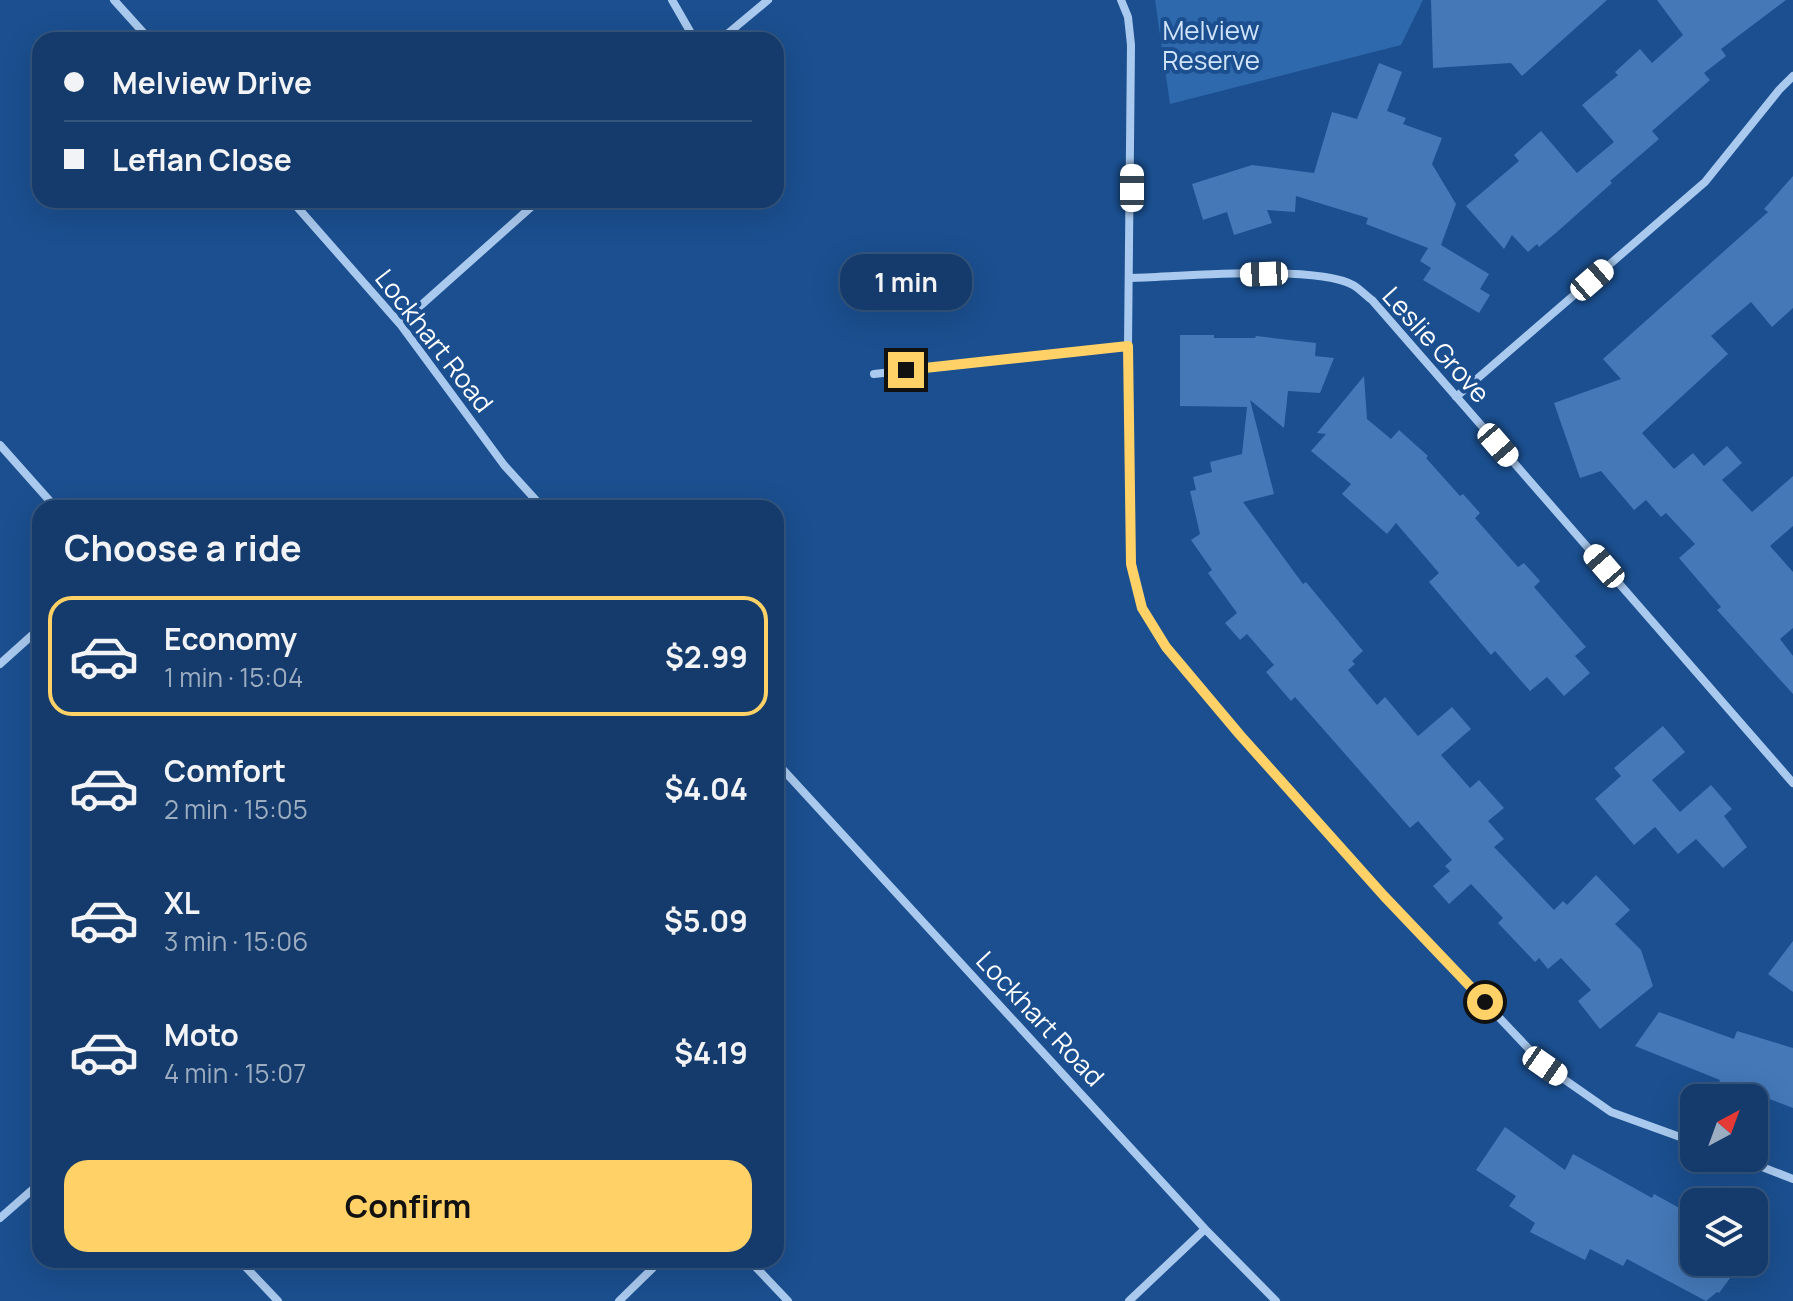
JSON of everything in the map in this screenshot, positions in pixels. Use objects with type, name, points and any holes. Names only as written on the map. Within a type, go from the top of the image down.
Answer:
[{"type":"street","points":[[114,0],[143,32]]},
{"type":"street","points":[[672,0],[690,32]]},
{"type":"street","points":[[730,32],[768,0]]},
{"type":"street","points":[[1121,0],[1128,17],[1131,45],[1128,346],[1131,564],[1142,608],[1166,647],[1240,735],[1384,896],[1545,1066],[1611,1112],[1680,1137]]},
{"type":"street","points":[[1456,397],[1705,182],[1793,76]]},
{"type":"street","name":"Lockhart Road","points":[[298,208],[400,324],[504,465],[536,500]]},
{"type":"street","points":[[400,324],[530,208]]},
{"type":"street","name":"Leslie Grove","points":[[1131,278],[1264,274],[1327,276],[1352,284],[1372,300],[1793,783]]},
{"type":"street","points":[[874,374],[1128,346]]},
{"type":"street","points":[[0,445],[49,500]]},
{"type":"street","points":[[0,664],[32,635]]},
{"type":"street","name":"Lockhart Road","points":[[784,771],[1205,1229],[1276,1301]]},
{"type":"street","points":[[1768,1169],[1793,1179]]},
{"type":"street","points":[[0,1218],[32,1190]]},
{"type":"street","points":[[1129,1301],[1205,1229]]},
{"type":"street","points":[[247,1268],[278,1301]]},
{"type":"street","points":[[619,1301],[653,1268]]},
{"type":"street","points":[[757,1268],[788,1301]]},
{"type":"green space","name":"Melview Reserve","points":[[1155,0],[1423,0],[1401,45],[1170,104]]},
{"type":"building","points":[[1431,0],[1607,0],[1522,76],[1511,63],[1433,68]]},
{"type":"building","points":[[1657,0],[1786,0],[1721,49],[1726,56],[1704,73],[1710,80],[1652,131],[1659,139],[1557,232],[1528,252],[1512,235],[1504,249],[1466,206],[1519,161],[1514,155],[1541,131],[1577,173],[1614,142],[1582,105],[1618,75],[1615,72],[1640,49],[1652,63],[1683,35]]},
{"type":"building","points":[[1379,63],[1402,72],[1387,111],[1406,118],[1403,124],[1442,138],[1432,164],[1456,204],[1441,245],[1489,274],[1480,289],[1490,295],[1479,313],[1423,280],[1431,268],[1420,261],[1428,248],[1366,224],[1368,218],[1296,196],[1295,212],[1267,210],[1272,223],[1234,235],[1227,212],[1203,220],[1192,184],[1252,165],[1314,173],[1332,112],[1357,119]]},
{"type":"building","points":[[1793,176],[1793,308],[1772,327],[1751,302],[1711,336],[1728,354],[1642,433],[1674,469],[1693,453],[1704,466],[1727,446],[1742,463],[1722,480],[1752,512],[1793,476],[1793,526],[1770,546],[1793,572],[1793,628],[1780,639],[1793,656],[1793,694],[1717,610],[1721,607],[1679,558],[1695,544],[1666,513],[1661,517],[1646,500],[1634,510],[1601,471],[1580,478],[1554,403],[1621,379],[1603,359],[1768,212],[1764,209]]},
{"type":"building","points":[[1180,335],[1214,335],[1214,338],[1256,336],[1316,343],[1315,356],[1334,358],[1320,393],[1288,391],[1284,428],[1250,400],[1274,494],[1243,502],[1303,584],[1306,582],[1363,651],[1352,661],[1355,664],[1348,670],[1377,705],[1385,697],[1418,736],[1452,707],[1471,729],[1441,755],[1470,788],[1479,780],[1504,808],[1488,821],[1504,839],[1494,847],[1554,910],[1563,901],[1567,905],[1596,875],[1630,910],[1615,924],[1641,950],[1653,986],[1600,1029],[1578,1001],[1591,990],[1561,958],[1548,969],[1539,958],[1535,962],[1498,923],[1503,918],[1471,884],[1449,904],[1433,886],[1450,871],[1445,866],[1452,860],[1418,821],[1410,828],[1295,697],[1291,701],[1266,672],[1274,665],[1247,634],[1240,640],[1225,623],[1237,613],[1208,573],[1212,570],[1191,540],[1200,534],[1190,491],[1196,490],[1193,477],[1212,472],[1210,462],[1242,454],[1247,407],[1180,406]]},
{"type":"building","points":[[1364,376],[1367,419],[1391,439],[1399,430],[1428,456],[1426,458],[1460,496],[1463,494],[1480,513],[1475,518],[1518,567],[1524,563],[1540,581],[1534,587],[1586,647],[1575,656],[1590,673],[1564,696],[1547,677],[1530,691],[1495,651],[1491,655],[1429,582],[1439,573],[1396,523],[1387,534],[1342,494],[1351,484],[1311,451],[1326,434],[1317,433]]},
{"type":"building","points":[[1663,726],[1685,752],[1652,780],[1680,812],[1711,785],[1732,809],[1724,816],[1747,847],[1723,868],[1696,839],[1678,854],[1655,827],[1634,845],[1595,799],[1621,776],[1614,768]]},
{"type":"building","points":[[1793,941],[1793,992],[1768,974]]},
{"type":"building","points":[[1659,1012],[1734,1039],[1737,1031],[1793,1048],[1793,1108],[1768,1099],[1768,1084],[1718,1084],[1720,1080],[1635,1046]]},
{"type":"building","points":[[1505,1127],[1565,1170],[1573,1154],[1652,1198],[1654,1194],[1680,1208],[1680,1276],[1732,1276],[1719,1293],[1706,1301],[1627,1259],[1623,1266],[1590,1249],[1585,1260],[1530,1232],[1535,1223],[1509,1206],[1516,1196],[1476,1170]]},
{"type":"route","points":[[906,370],[1128,346],[1131,564],[1142,608],[1166,647],[1240,735],[1384,896],[1485,1002]]}]
